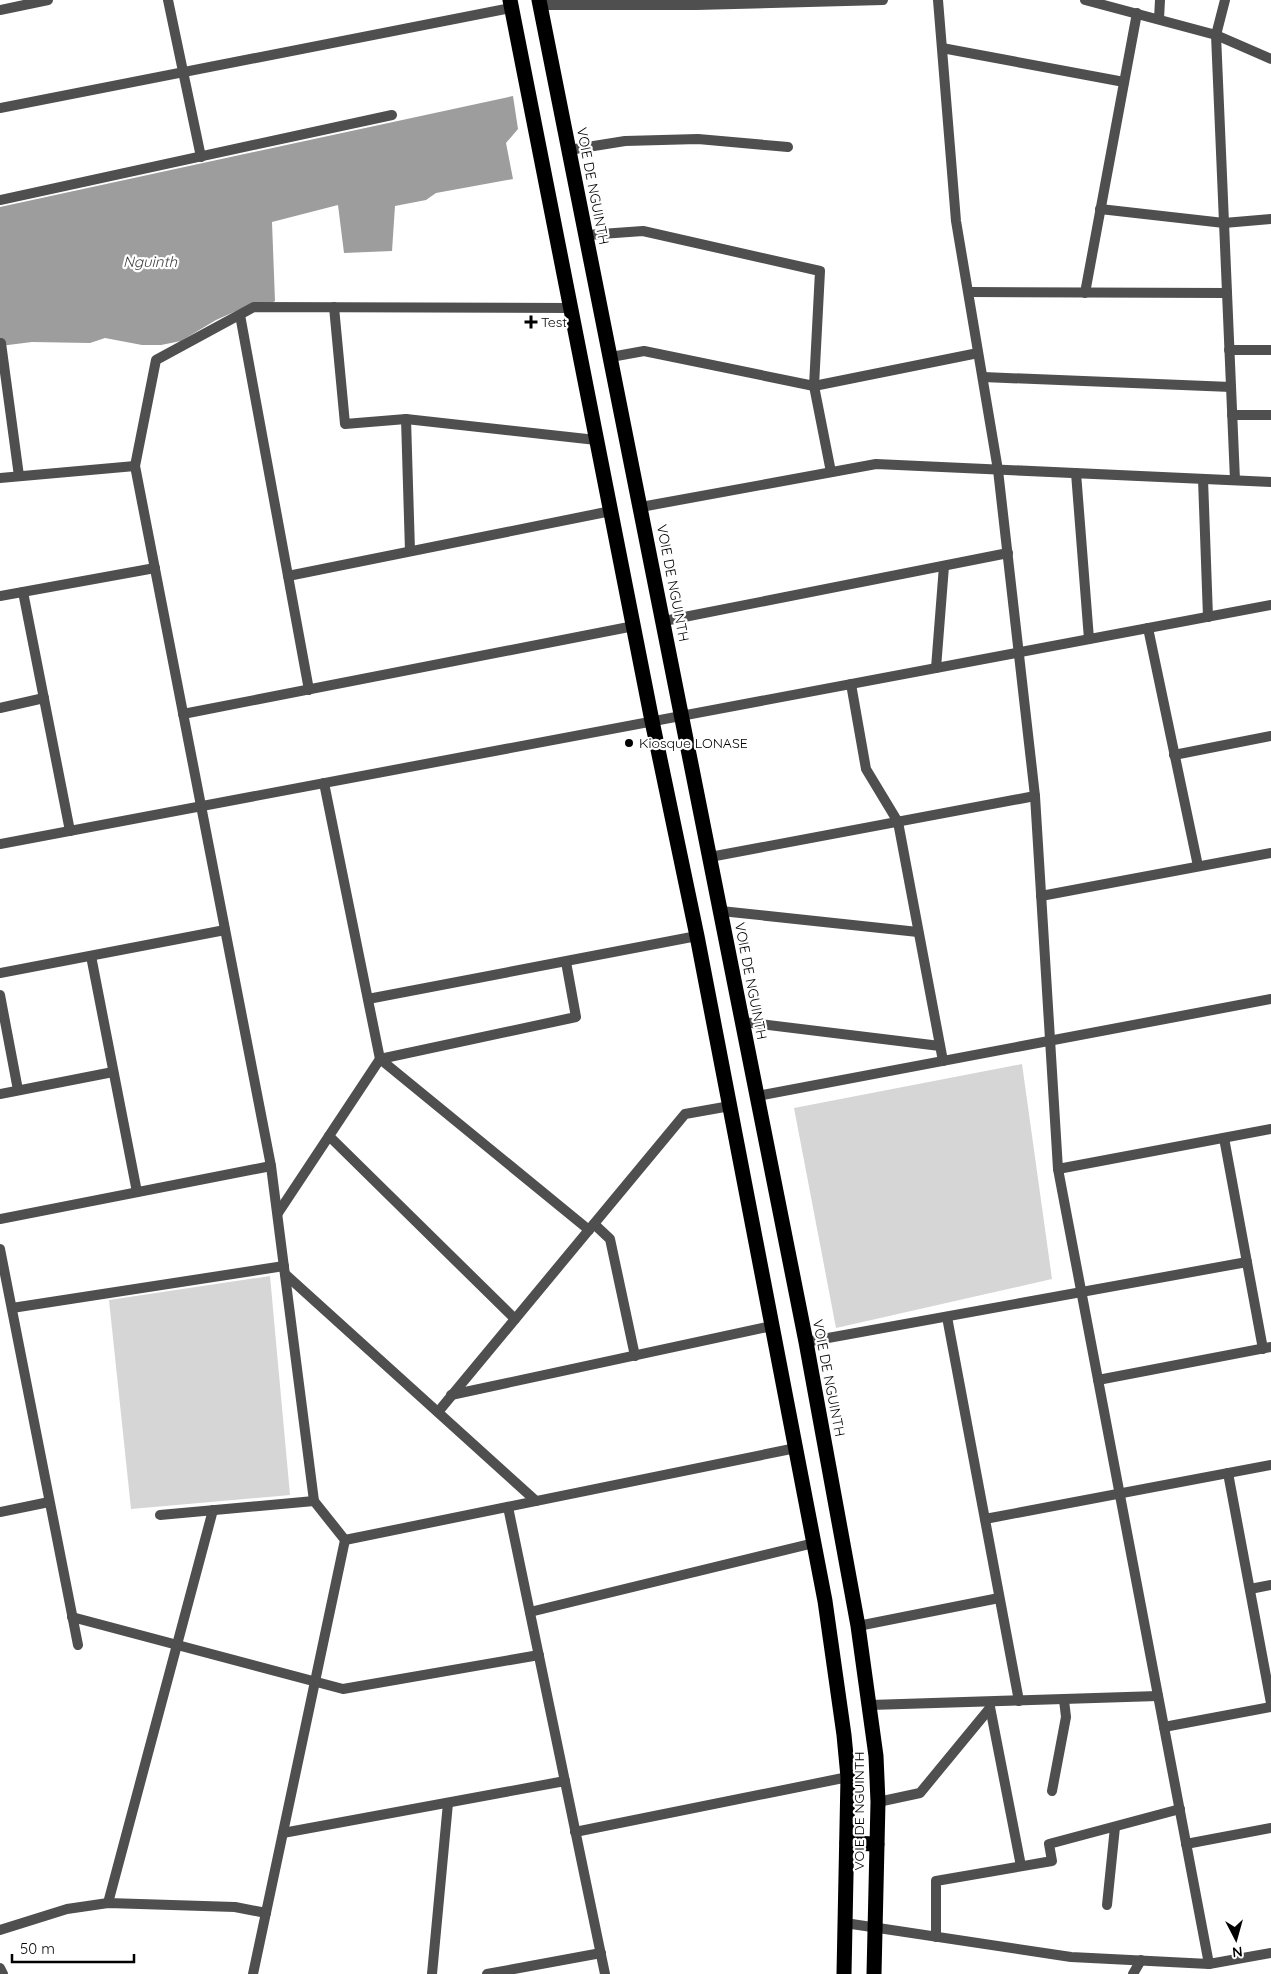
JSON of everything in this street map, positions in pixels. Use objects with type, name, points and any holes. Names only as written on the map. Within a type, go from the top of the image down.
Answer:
[{"type":"highway","name":"VOIE DE NGUINTH","points":[[540,3],[806,1342],[858,1626],[876,1756],[878,1802],[874,1974]]},
{"type":"highway","name":"VOIE DE NGUINTH","points":[[511,4],[652,721],[697,936],[814,1543],[836,1671],[848,1778],[844,1974]]},
{"type":"highway","points":[[847,1843],[877,1844]]},
{"type":"street","points":[[0,10],[48,0]]},
{"type":"street","points":[[168,0],[201,157]]},
{"type":"street","points":[[540,3],[705,5],[883,0]]},
{"type":"street","points":[[938,0],[956,221],[998,470],[1035,796],[1058,1169],[1209,1964]]},
{"type":"street","points":[[1085,0],[1216,35],[1271,58]]},
{"type":"street","points":[[1159,19],[1160,0]]},
{"type":"street","points":[[1225,0],[1216,35],[1235,480]]},
{"type":"street","points":[[0,108],[184,73],[511,4]]},
{"type":"street","points":[[1085,293],[1137,13]]},
{"type":"street","points":[[942,48],[1124,82]]},
{"type":"street","points":[[0,200],[392,115]]},
{"type":"street","points":[[569,150],[626,141],[698,139],[788,147]]},
{"type":"street","points":[[1100,209],[1224,223],[1271,220]]},
{"type":"street","points":[[586,235],[643,231],[820,271],[814,386],[831,472]]},
{"type":"street","points":[[969,292],[1227,293]]},
{"type":"street","points":[[345,1540],[314,1501],[271,1166],[135,466],[156,360],[254,307],[570,308]]},
{"type":"street","points":[[334,307],[345,424],[406,419],[596,440]]},
{"type":"street","points":[[240,315],[309,690]]},
{"type":"street","points":[[1,343],[18,476]]},
{"type":"street","points":[[1229,350],[1271,350]]},
{"type":"street","points":[[611,357],[644,351],[814,386],[978,353]]},
{"type":"street","points":[[982,377],[1231,387]]},
{"type":"street","points":[[1232,415],[1271,415]]},
{"type":"street","points":[[406,419],[410,551]]},
{"type":"street","points":[[641,507],[876,464],[1271,482]]},
{"type":"street","points":[[0,478],[135,466]]},
{"type":"street","points":[[1076,473],[1089,639]]},
{"type":"street","points":[[1203,479],[1208,617]]},
{"type":"street","points":[[288,576],[611,511]]},
{"type":"street","points":[[664,621],[1008,553]]},
{"type":"street","points":[[936,668],[944,566]]},
{"type":"street","points":[[0,596],[155,568]]},
{"type":"street","points":[[23,592],[70,831]]},
{"type":"street","points":[[0,844],[1271,605]]},
{"type":"street","points":[[183,714],[634,626]]},
{"type":"street","points":[[1148,628],[1198,866]]},
{"type":"street","points":[[851,684],[866,769],[898,822],[943,1061]]},
{"type":"street","points":[[0,708],[44,698]]},
{"type":"street","points":[[1174,755],[1271,736]]},
{"type":"street","points":[[324,783],[380,1059],[592,1227],[610,1239],[635,1356]]},
{"type":"street","points":[[710,857],[1035,796]]},
{"type":"street","points":[[1041,896],[1271,852]]},
{"type":"street","points":[[721,911],[918,932]]},
{"type":"street","points":[[0,973],[225,930]]},
{"type":"street","points":[[368,999],[697,936]]},
{"type":"street","points":[[91,956],[137,1192]]},
{"type":"street","points":[[278,1213],[380,1059],[576,1018],[566,962]]},
{"type":"street","points":[[0,995],[18,1090]]},
{"type":"street","points":[[757,1096],[1271,999]]},
{"type":"street","points":[[743,1022],[940,1046]]},
{"type":"street","points":[[0,1094],[113,1072]]},
{"type":"street","points":[[438,1412],[685,1114],[730,1106]]},
{"type":"street","points":[[1058,1169],[1271,1129]]},
{"type":"street","points":[[329,1136],[515,1319]]},
{"type":"street","points":[[1098,1380],[1267,1348],[1246,1262],[1224,1138]]},
{"type":"street","points":[[0,1218],[271,1166]]},
{"type":"street","points":[[0,1249],[78,1646]]},
{"type":"street","points":[[806,1342],[1246,1262]]},
{"type":"street","points":[[12,1308],[285,1270]]},
{"type":"street","points":[[285,1270],[536,1501]]},
{"type":"street","points":[[947,1317],[1019,1701]]},
{"type":"street","points":[[451,1395],[772,1326]]},
{"type":"street","points":[[345,1540],[796,1448]]},
{"type":"street","points":[[985,1519],[1271,1465]]},
{"type":"street","points":[[1164,1727],[1271,1705],[1228,1473]]},
{"type":"street","points":[[160,1515],[314,1501]]},
{"type":"street","points":[[0,1512],[49,1502]]},
{"type":"street","points":[[508,1507],[605,1974]]},
{"type":"street","points":[[108,1903],[213,1510]]},
{"type":"street","points":[[253,1974],[345,1540]]},
{"type":"street","points":[[530,1612],[814,1543]]},
{"type":"street","points":[[1250,1589],[1271,1585]]},
{"type":"street","points":[[858,1626],[1000,1598]]},
{"type":"street","points":[[72,1617],[343,1689],[538,1654]]},
{"type":"street","points":[[870,1705],[990,1705],[1019,1701],[1158,1696]]},
{"type":"street","points":[[1052,1791],[1066,1717],[1064,1700]]},
{"type":"street","points":[[878,1802],[920,1794],[990,1705]]},
{"type":"street","points":[[990,1705],[1021,1866]]},
{"type":"street","points":[[575,1832],[848,1778]]},
{"type":"street","points":[[283,1833],[565,1781]]},
{"type":"street","points":[[432,1974],[448,1803]]},
{"type":"street","points":[[936,1937],[936,1881],[1052,1861],[1049,1844],[1180,1809]]},
{"type":"street","points":[[1107,1905],[1115,1827]]},
{"type":"street","points":[[1186,1844],[1271,1828]]},
{"type":"street","points":[[0,1930],[67,1909],[108,1903],[235,1907],[266,1913]]},
{"type":"street","points":[[845,1923],[1072,1957],[1209,1964],[1271,1953]]},
{"type":"street","points":[[487,1974],[601,1954]]},
{"type":"street","points":[[1133,1974],[1141,1960]]},
{"type":"street","points":[[0,1968],[2,1974]]},
{"type":"shaded area","points":[[1022,1064],[1052,1279],[836,1328],[794,1108]]},
{"type":"shaded area","points":[[270,1276],[290,1495],[131,1509],[109,1300]]},
{"type":"water","name":"Nguinth","points":[[513,96],[518,129],[506,143],[513,179],[436,193],[426,200],[395,206],[392,251],[344,253],[338,205],[272,222],[275,301],[261,310],[243,308],[216,320],[181,341],[161,345],[142,345],[105,338],[90,343],[32,342],[0,346],[0,207]]},
{"type":"place","name":"Test","points":[[531,322]]},
{"type":"place","name":"Kiosque LONASE","points":[[629,743]]}]
